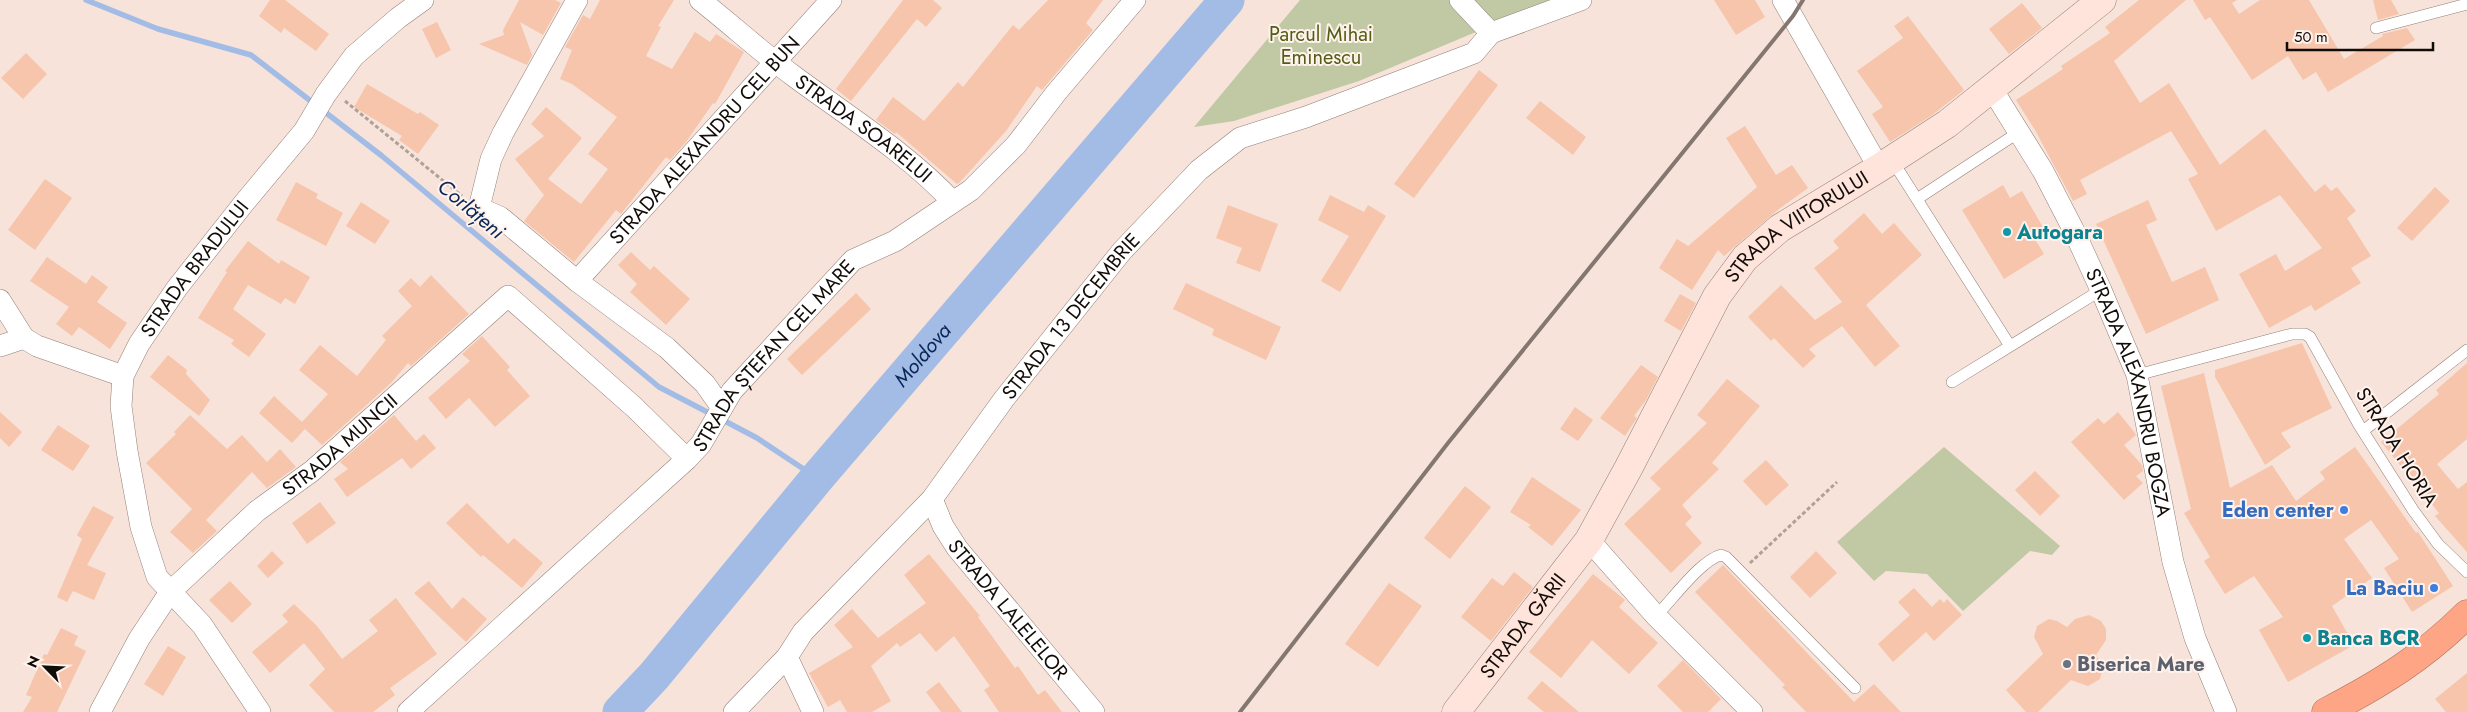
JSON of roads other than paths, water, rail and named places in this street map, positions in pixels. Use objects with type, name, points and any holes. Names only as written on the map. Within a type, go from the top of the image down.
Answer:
[{"type":"highway","points":[[2326,712],[2402,670],[2442,639],[2467,614]]},
{"type":"street","name":"STRADA BRADULUI","points":[[260,712],[202,625],[157,577],[140,527],[121,406],[123,376],[139,344],[177,288],[304,131],[330,89],[354,56],[398,18],[423,0]]},
{"type":"street","points":[[577,0],[503,133],[491,160],[479,208],[500,217],[577,281],[666,348],[704,384],[722,408]]},
{"type":"street","name":"STRADA SOARELUI","points":[[700,0],[775,62],[867,128],[936,184],[953,202]]},
{"type":"street","name":"STRADA ALEXANDRU CEL BUN","points":[[577,281],[831,0]]},
{"type":"street","name":"STRADA ȘTEFAN CEL MARE","points":[[408,712],[687,459],[700,444],[738,384],[853,260],[895,241],[971,190],[1016,145],[1056,92],[1135,0]]},
{"type":"street","points":[[1460,0],[1492,33]]},
{"type":"street","name":"STRADA 13 DECEMBRIE","points":[[734,712],[787,657],[803,632],[932,499],[1004,399],[1122,251],[1198,170],[1240,138],[1306,117],[1474,53],[1492,33],[1582,0]]},
{"type":"street","points":[[1783,0],[1886,164]]},
{"type":"street","name":"STRADA VIITORULUI","points":[[1589,540],[1629,467],[1717,296],[1745,258],[1780,228],[1886,164],[1947,124],[2102,0]]},
{"type":"street","name":"STRADA ALEXANDRU BOGZA","points":[[1992,89],[2043,171],[2101,290],[2137,375],[2173,562],[2195,638],[2226,712]]},
{"type":"street","name":"STRADA MUNCII","points":[[100,712],[139,639],[170,592],[257,511],[312,470],[508,296],[634,407],[687,459]]},
{"type":"street","points":[[0,300],[24,338],[37,346],[67,358],[123,376]]},
{"type":"street","points":[[0,346],[24,338]]},
{"type":"street","name":"STRADA LALELELOR","points":[[932,499],[943,526],[957,548],[1008,612],[1094,712]]},
{"type":"street","points":[[1589,540],[1656,616],[1752,712]]},
{"type":"street","name":"STRADA GĂRII","points":[[1456,712],[1589,540]]},
{"type":"street","points":[[787,657],[812,712]]},
{"type":"lane","points":[[2376,28],[2467,4]]},
{"type":"lane","points":[[1917,199],[2019,132]]},
{"type":"lane","points":[[1886,164],[1917,199],[2010,346]]},
{"type":"lane","points":[[1952,382],[2101,290]]},
{"type":"lane","name":"STRADA HORIA","points":[[2137,375],[2292,334],[2305,334],[2310,337],[2363,431],[2413,510],[2438,544],[2467,572]]},
{"type":"lane","points":[[2363,431],[2467,350]]},
{"type":"lane","points":[[1656,616],[1715,557],[1721,555],[1726,557],[1855,688]]},
{"type":"waterway","name":"Corlățeni","points":[[86,0],[158,29],[251,55],[382,156],[659,387],[713,415]]},
{"type":"waterway","name":"Moldova","points":[[620,712],[654,676],[817,478],[1227,0]]},
{"type":"waterway","name":"Corlățeni","points":[[721,419],[757,438],[817,478]]},
{"type":"railway","points":[[1240,712],[1448,443],[1793,16],[1803,0]]},
{"type":"place","name":"Autogara","points":[[2007,232]]},
{"type":"place","name":"Eden center","points":[[2344,510]]},
{"type":"place","name":"La Baciu","points":[[2434,588]]},
{"type":"place","name":"Banca BCR","points":[[2307,638]]},
{"type":"place","name":"Biserica Mare","points":[[2067,664]]},
{"type":"park label","name":"Parcul Mihai Eminescu","points":[[1321,46]]}]
